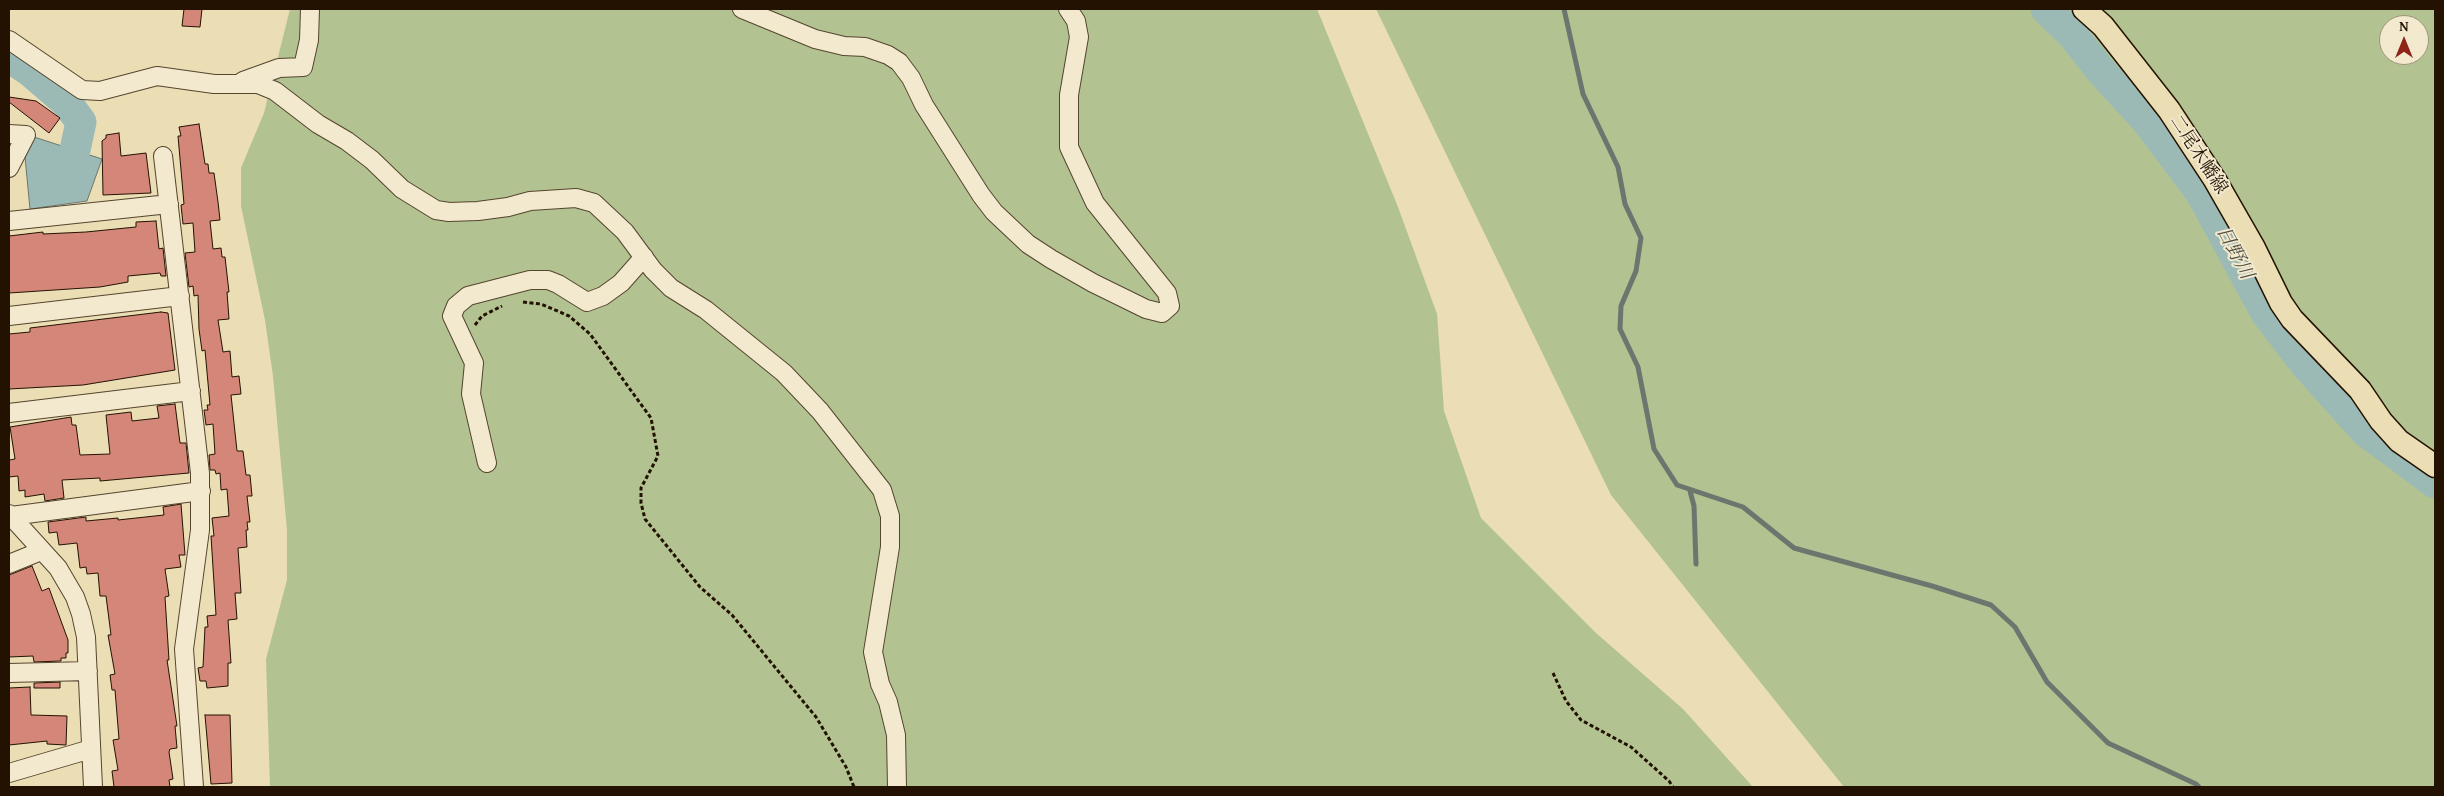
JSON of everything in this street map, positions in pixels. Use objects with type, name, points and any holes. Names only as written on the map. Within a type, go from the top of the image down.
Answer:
[{"type":"main road","name":"二尾木幡線","points":[[2084,9],[2103,26],[2169,110],[2216,180],[2254,248],[2281,303],[2292,319],[2360,390],[2381,421],[2399,441],[2435,466]]},
{"type":"street","points":[[240,83],[279,68],[303,67],[308,40],[310,9]]},
{"type":"street","points":[[742,9],[815,39],[844,46],[865,47],[888,55],[899,62],[911,78],[924,105],[980,195],[994,212],[1028,244],[1051,259],[1093,283],[1146,309],[1162,313],[1170,306],[1167,293],[1095,203],[1069,147],[1069,95],[1079,38],[1076,21],[1068,9]]},
{"type":"street","points":[[9,40],[82,90],[100,91],[156,76],[214,84],[258,84],[275,91],[366,155],[412,197],[436,210],[449,212],[478,211],[508,207],[530,201],[576,198],[594,203],[625,232],[671,288],[706,310],[784,373],[820,411],[882,490],[890,516],[890,547],[873,652],[880,684],[888,702],[896,735],[897,787]]},
{"type":"street","points":[[9,134],[26,135],[9,168]]},
{"type":"street","points":[[163,156],[201,491],[200,530],[184,648],[194,787]]},
{"type":"street","points":[[9,221],[169,204]]},
{"type":"street","points":[[487,463],[470,394],[474,363],[452,316],[456,306],[468,296],[521,282],[548,280],[588,302],[603,296],[621,283],[644,257]]},
{"type":"street","points":[[9,316],[180,296]]},
{"type":"street","points":[[9,413],[191,391]]},
{"type":"street","points":[[10,515],[201,491]]},
{"type":"street","points":[[10,515],[58,568],[78,606],[86,637],[93,787]]},
{"type":"street","points":[[9,564],[41,551]]},
{"type":"street","points":[[9,673],[88,671]]},
{"type":"street","points":[[9,773],[91,749]]},
{"type":"path","points":[[518,302],[525,301],[542,304],[569,316],[590,334],[652,418],[658,456],[641,488],[641,503],[645,519],[700,587],[732,615],[816,717],[846,767],[854,787]]},
{"type":"path","points":[[463,341],[482,316],[504,306]]},
{"type":"path","points":[[1553,673],[1566,701],[1581,720],[1631,747],[1669,781],[1673,787]]},
{"type":"green space","points":[[290,9],[1317,9],[1398,207],[1437,314],[1444,411],[1481,518],[1596,633],[1683,709],[1753,787],[270,787],[266,659],[287,580],[287,530],[273,376],[265,320],[241,206],[241,168],[264,113]]},
{"type":"green space","points":[[1376,9],[2435,9],[2435,787],[1844,787],[1611,495]]},
{"type":"water","points":[[34,137],[102,159],[87,201],[30,209],[25,157]]},
{"type":"building","points":[[184,9],[202,9],[200,27],[182,26]]},
{"type":"building","points":[[9,97],[36,101],[60,118],[49,133],[9,102]]},
{"type":"building","points":[[199,124],[205,164],[208,164],[209,173],[214,173],[218,202],[220,220],[210,221],[213,249],[221,248],[222,257],[225,257],[229,292],[227,292],[229,319],[218,320],[223,352],[230,351],[232,377],[239,376],[241,394],[231,395],[237,451],[243,451],[246,475],[250,475],[252,496],[247,496],[250,522],[247,522],[248,530],[246,530],[247,547],[238,548],[241,593],[235,593],[237,619],[228,620],[231,663],[228,663],[228,686],[207,688],[206,681],[200,681],[198,668],[203,667],[205,627],[208,627],[207,616],[216,615],[211,536],[214,536],[212,518],[229,516],[227,489],[221,490],[220,473],[216,474],[215,470],[210,470],[209,455],[215,454],[213,424],[206,425],[204,410],[208,410],[207,405],[210,405],[205,350],[202,351],[199,329],[198,295],[194,296],[193,286],[189,287],[185,253],[195,252],[193,223],[183,224],[181,205],[184,204],[178,136],[181,136],[179,127]]},
{"type":"building","points":[[119,133],[121,156],[146,153],[151,193],[103,195],[102,141],[106,138],[106,135]]},
{"type":"building","points":[[156,221],[159,249],[163,248],[166,276],[161,276],[160,273],[128,276],[128,282],[100,287],[9,293],[9,236],[43,232],[43,234],[86,232],[136,227],[136,222]]},
{"type":"building","points":[[161,312],[168,313],[175,370],[83,385],[9,389],[9,334],[30,332],[30,328]]},
{"type":"building","points":[[175,404],[180,443],[186,443],[189,473],[100,481],[100,478],[62,480],[64,498],[45,501],[44,494],[25,497],[25,490],[19,491],[18,476],[9,477],[9,460],[15,459],[10,427],[71,417],[72,425],[76,425],[80,455],[110,454],[106,415],[131,412],[132,421],[159,418],[157,406]]},
{"type":"building","points":[[181,504],[185,555],[179,555],[181,567],[165,569],[169,596],[165,597],[169,660],[167,660],[177,726],[175,726],[177,748],[170,749],[169,752],[173,779],[169,780],[170,787],[114,787],[112,771],[118,770],[113,740],[119,739],[115,690],[112,690],[110,675],[115,674],[108,635],[111,635],[106,596],[100,596],[98,573],[87,574],[86,567],[80,568],[77,543],[59,545],[57,532],[49,533],[48,522],[86,517],[86,521],[164,515],[163,507]]},
{"type":"building","points":[[32,566],[42,591],[49,588],[68,640],[68,653],[66,653],[66,658],[61,658],[61,661],[34,662],[33,656],[9,657],[9,575]]},
{"type":"building","points":[[60,682],[60,688],[34,688],[34,683]]},
{"type":"building","points":[[30,687],[31,715],[67,716],[66,745],[47,744],[47,741],[9,745],[9,688]]},
{"type":"building","points":[[205,715],[230,715],[232,783],[211,784]]},
{"type":"waterway","points":[[1564,9],[1583,94],[1618,167],[1625,204],[1641,238],[1636,271],[1621,306],[1620,329],[1638,367],[1654,449],[1677,485],[1743,507],[1794,548],[1932,586],[1991,605],[2015,627],[2047,682],[2108,743],[2199,787]]},
{"type":"waterway","name":"日野川","points":[[2046,9],[2072,34],[2101,71],[2146,120],[2201,193],[2266,313],[2305,364],[2365,431],[2435,483]]},
{"type":"waterway","points":[[9,57],[31,72],[67,103],[81,122],[75,150]]},
{"type":"waterway","points":[[1690,491],[1694,506],[1696,564]]}]
